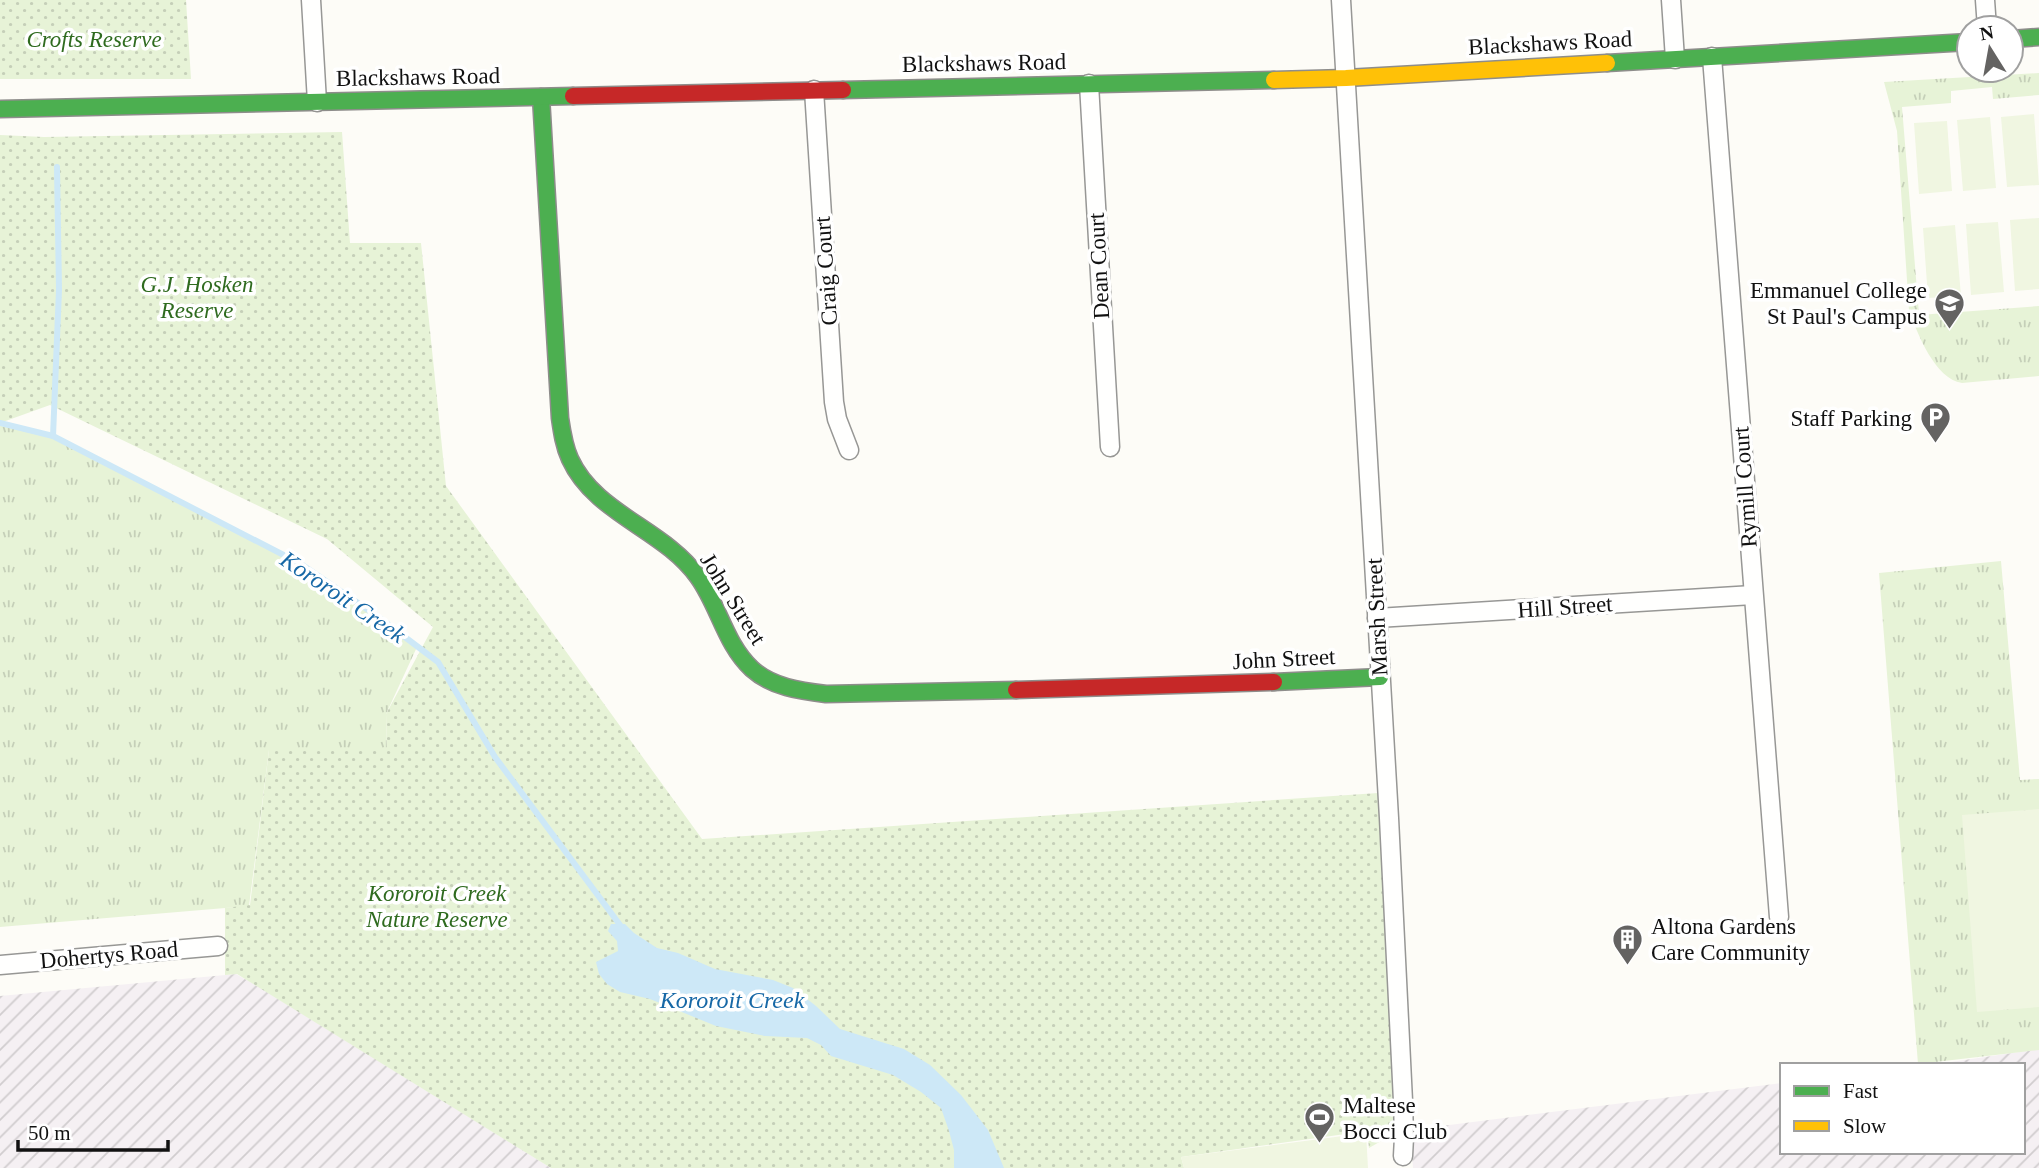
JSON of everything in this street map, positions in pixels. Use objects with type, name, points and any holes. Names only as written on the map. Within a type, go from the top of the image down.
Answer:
[{"type":"main road","name":"Blackshaws Road","points":[[0,108],[1346,78],[1955,43]]},
{"type":"main road","name":"John Street","points":[[541,97],[560,418],[567,453],[583,481],[597,496],[668,546],[698,576],[726,635],[753,670],[769,681],[795,691],[826,694],[1220,685],[1380,677]]},
{"type":"street","points":[[310,0],[317,102]]},
{"type":"street","name":"Marsh Street","points":[[1341,0],[1403,1101],[1403,1156]]},
{"type":"street","points":[[1671,0],[1675,59]]},
{"type":"street","name":"Rymill Court","points":[[1712,57],[1779,916]]},
{"type":"street","name":"Dean Court","points":[[1089,84],[1110,447]]},
{"type":"street","name":"Craig Court","points":[[814,90],[834,402],[837,419],[849,450]]},
{"type":"street","name":"Hill Street","points":[[1377,618],[1753,595]]},
{"type":"street","name":"Dohertys Road","points":[[0,965],[218,946]]},
{"type":"shaded area","points":[[236,974],[551,1168],[0,1168],[0,996]]},
{"type":"shaded area","points":[[2039,1049],[2039,1168],[1413,1168],[1410,1130],[1780,1083],[1780,1154],[2025,1154],[2025,1063],[1944,1063]]},
{"type":"green space","name":"Crofts Reserve","points":[[0,0],[186,0],[191,79],[0,79]]},
{"type":"green space","points":[[2039,73],[2039,95],[1993,99],[1992,87],[1951,91],[1951,103],[1902,107],[1919,315],[2039,306],[2039,376],[1962,383],[1952,380],[1935,364],[1922,342],[1909,310],[1897,131],[1884,82],[1955,78],[1955,84],[2025,84],[2025,74]]},
{"type":"green space","points":[[2034,114],[2039,185],[2007,187],[2001,117]]},
{"type":"green space","points":[[1990,117],[1996,188],[1963,191],[1957,120]]},
{"type":"green space","points":[[1947,121],[1952,191],[1919,194],[1914,123]]},
{"type":"green space","points":[[342,132],[350,243],[421,243],[446,486],[702,839],[1378,793],[1397,1122],[1388,1137],[1369,1148],[1367,1131],[1181,1157],[1184,1168],[551,1168],[237,974],[225,975],[225,908],[250,905],[269,750],[387,750],[386,714],[433,627],[327,539],[50,405],[0,423],[0,135],[44,137]]},
{"type":"green space","points":[[2039,218],[2039,289],[2015,291],[2010,220]]},
{"type":"green space","points":[[1998,222],[2004,292],[1971,295],[1966,224]]},
{"type":"green space","points":[[1955,225],[1961,296],[1928,298],[1923,228]]},
{"type":"green space","points":[[0,423],[53,436],[301,564],[417,647],[386,714],[387,750],[269,750],[249,906],[0,927]]},
{"type":"green space","points":[[2001,561],[2020,780],[2039,779],[2039,1050],[1918,1063],[1879,573]]},
{"type":"green space","points":[[2039,809],[2039,1007],[1977,1012],[1962,815]]},
{"type":"green space","name":"Maltese Bocci Club","points":[[1366,1133],[1368,1168],[1184,1168],[1181,1157]]},
{"type":"water","name":"Kororoit Creek","points":[[611,924],[625,924],[657,948],[678,953],[715,969],[773,980],[793,988],[840,1029],[904,1049],[930,1065],[961,1095],[988,1130],[1004,1168],[954,1168],[954,1150],[941,1108],[893,1075],[831,1056],[821,1045],[807,1038],[765,1036],[716,1026],[650,999],[620,992],[607,984],[599,974],[596,962],[618,951],[617,941],[608,931]]},
{"type":"waterway","points":[[53,436],[59,290],[57,167]]},
{"type":"waterway","name":"Kororoit Creek","points":[[0,423],[53,436],[301,564],[438,662],[495,757],[623,929]]},
{"type":"traffic: fast","points":[[2025,38],[2039,37]]},
{"type":"traffic: fast","points":[[1607,63],[1955,43]]},
{"type":"traffic: fast","points":[[843,90],[1274,80]]},
{"type":"traffic: fast","points":[[0,109],[573,96]]},
{"type":"traffic: fast","points":[[541,97],[560,418],[568,454],[581,478],[613,508],[684,560],[705,588],[735,648],[752,669],[768,680],[796,690],[826,694],[1016,690]]},
{"type":"traffic: fast","points":[[1274,682],[1380,677]]},
{"type":"traffic: slow","points":[[1274,80],[1607,63]]},
{"type":"traffic: jam","points":[[573,96],[843,90]]},
{"type":"traffic: jam","points":[[1016,690],[1274,682]]},
{"type":"place","name":"Emmanuel College St Paul's Campus","points":[[1950,330]]},
{"type":"place","name":"Staff Parking","points":[[1935,445]]},
{"type":"place","name":"Altona Gardens Care Community","points":[[1628,966]]},
{"type":"place","name":"Maltese Bocci Club","points":[[1320,1145]]},
{"type":"park label","name":"G.J. Hosken Reserve","points":[[197,297]]},
{"type":"park label","name":"Kororoit Creek Nature Reserve","points":[[437,906]]}]
